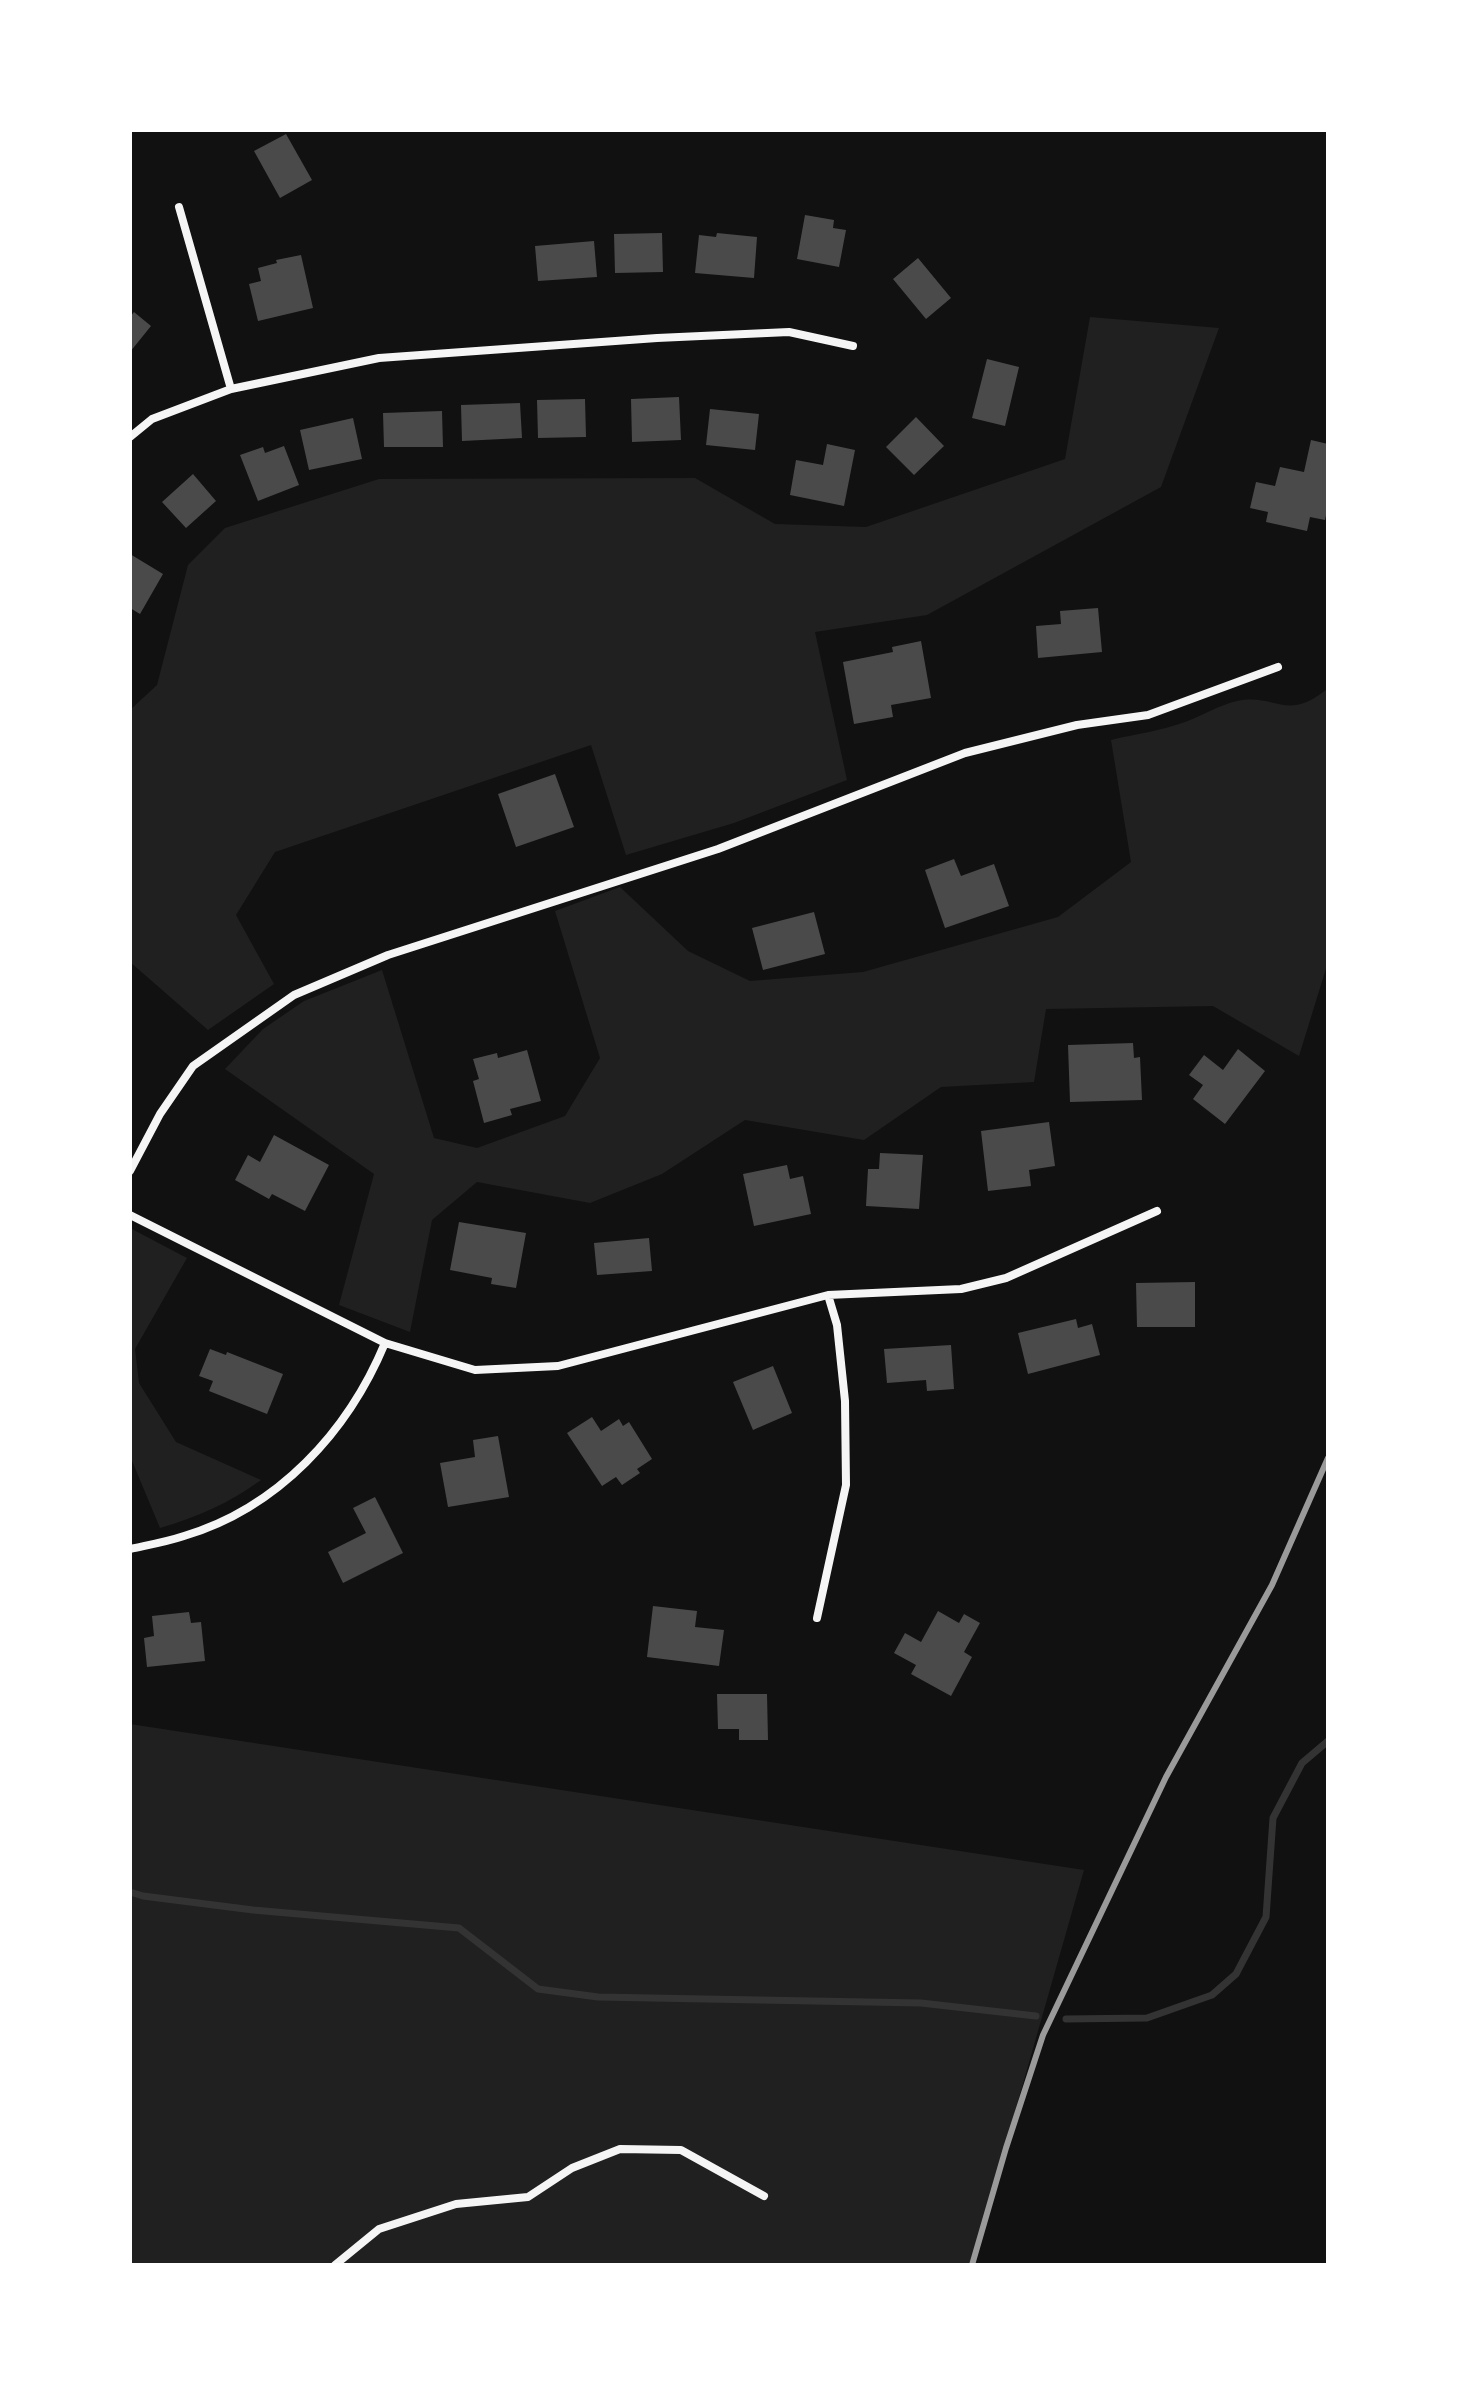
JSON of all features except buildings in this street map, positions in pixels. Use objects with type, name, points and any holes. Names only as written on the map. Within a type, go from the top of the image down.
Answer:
[{"type":"street","points":[[179,207],[231,389]]},
{"type":"street","points":[[130,437],[152,419],[231,389],[379,358],[789,332],[853,346]]},
{"type":"street","points":[[130,1171],[160,1114],[193,1066],[294,995],[388,955],[718,849],[965,753],[1077,725],[1148,715],[1278,667]]},
{"type":"street","points":[[130,1215],[385,1343],[475,1370],[558,1366],[828,1295],[961,1289],[1006,1278],[1157,1211]]},
{"type":"street","points":[[817,1618],[846,1485],[845,1401],[837,1325],[828,1295]]},
{"type":"street","points":[[130,1549],[185,1536],[228,1518],[304,1466],[355,1404],[385,1343]]},
{"type":"street","points":[[335,2265],[379,2229],[456,2204],[528,2197],[572,2168],[620,2149],[681,2150],[764,2196]]},
{"type":"shaded area","points":[[1090,317],[1219,328],[1161,487],[927,615],[815,632],[847,780],[734,823],[626,855],[591,745],[275,852],[236,915],[274,984],[208,1030],[130,962],[130,710],[157,685],[188,565],[225,528],[379,479],[695,478],[775,524],[866,527],[1065,459]]},
{"type":"shaded area","points":[[1326,690],[1328,962],[1299,1056],[1213,1006],[1046,1009],[1034,1082],[941,1087],[864,1140],[745,1120],[662,1174],[590,1203],[477,1182],[432,1220],[410,1332],[339,1305],[374,1174],[225,1069],[263,1029],[304,1001],[382,970],[434,1138],[477,1148],[565,1116],[600,1058],[555,911],[620,887],[688,951],[750,981],[863,972],[1058,917],[1131,862],[1111,740],[1176,725],[1237,701],[1300,704]]},
{"type":"shaded area","points":[[130,1228],[187,1258],[135,1349],[139,1383],[176,1442],[261,1480],[213,1508],[160,1528],[130,1456]]},
{"type":"shaded area","points":[[130,1724],[1084,1870],[976,2248],[976,2265],[130,2265]]},
{"type":"waterway","points":[[1066,2019],[1147,2018],[1212,1995],[1236,1974],[1266,1917],[1273,1818],[1302,1763],[1328,1741]]},
{"type":"waterway","points":[[130,1892],[253,1910],[459,1928],[538,1989],[598,1997],[921,2003],[1036,2016]]},
{"type":"railway","points":[[972,2265],[1043,2035],[1166,1777],[1272,1585],[1328,1458]]}]
